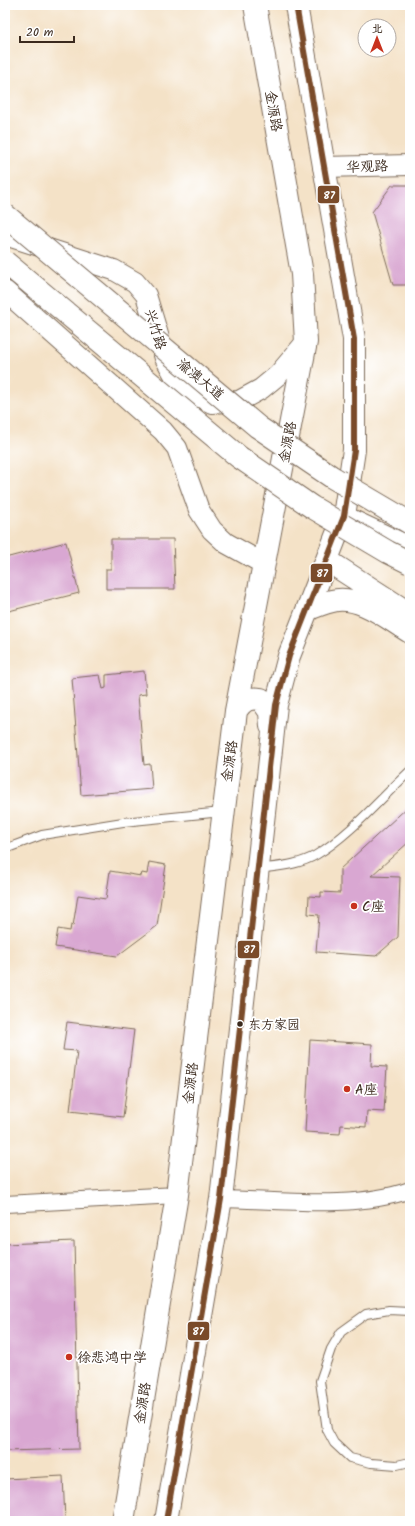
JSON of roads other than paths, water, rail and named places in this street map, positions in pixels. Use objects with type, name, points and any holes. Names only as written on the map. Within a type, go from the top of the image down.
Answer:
[{"type":"main road","name":"金源路","points":[[122,1521],[177,1195],[236,711],[306,342],[302,274],[255,5]]},
{"type":"main road","points":[[166,1521],[221,1199],[276,705],[289,656],[328,561],[344,516],[354,450],[354,339],[296,5]]},
{"type":"main road","name":"渝澳大道","points":[[5,215],[258,427],[332,477],[410,523]]},
{"type":"main road","points":[[5,262],[239,457],[312,507],[388,552],[410,563]]},
{"type":"main road","points":[[328,561],[410,614]]},
{"type":"main road","points":[[309,609],[333,600],[350,600],[370,607],[410,632]]},
{"type":"main road","points":[[236,711],[246,700],[253,698],[261,700],[270,712],[272,736]]},
{"type":"street","name":"华观路","points":[[323,167],[410,165]]},
{"type":"street","name":"兴竹路","points":[[5,235],[114,270],[135,282],[146,295],[165,358],[176,378],[192,393],[212,403],[239,401],[261,389],[278,375],[306,342]]},
{"type":"street","points":[[5,290],[163,431],[177,448],[199,510],[212,530],[226,543],[264,564]]},
{"type":"street","points":[[344,516],[410,547]]},
{"type":"street","points":[[221,1199],[336,1202],[371,1200],[410,1190]]},
{"type":"street","points":[[5,1204],[177,1195]]},
{"type":"lane","points":[[257,869],[294,864],[316,855],[342,836],[410,770]]},
{"type":"lane","points":[[5,849],[42,835],[123,822],[223,812]]},
{"type":"lane","points":[[410,1311],[389,1310],[366,1314],[341,1332],[331,1349],[320,1381],[327,1430],[334,1443],[350,1458],[371,1463],[397,1465],[410,1462]]},
{"type":"place","name":"C座","points":[[354,906]]},
{"type":"place","name":"东方家园","points":[[240,1024]]},
{"type":"place","name":"A座","points":[[347,1089]]},
{"type":"place","name":"徐悲鸿中学","points":[[69,1357]]}]
